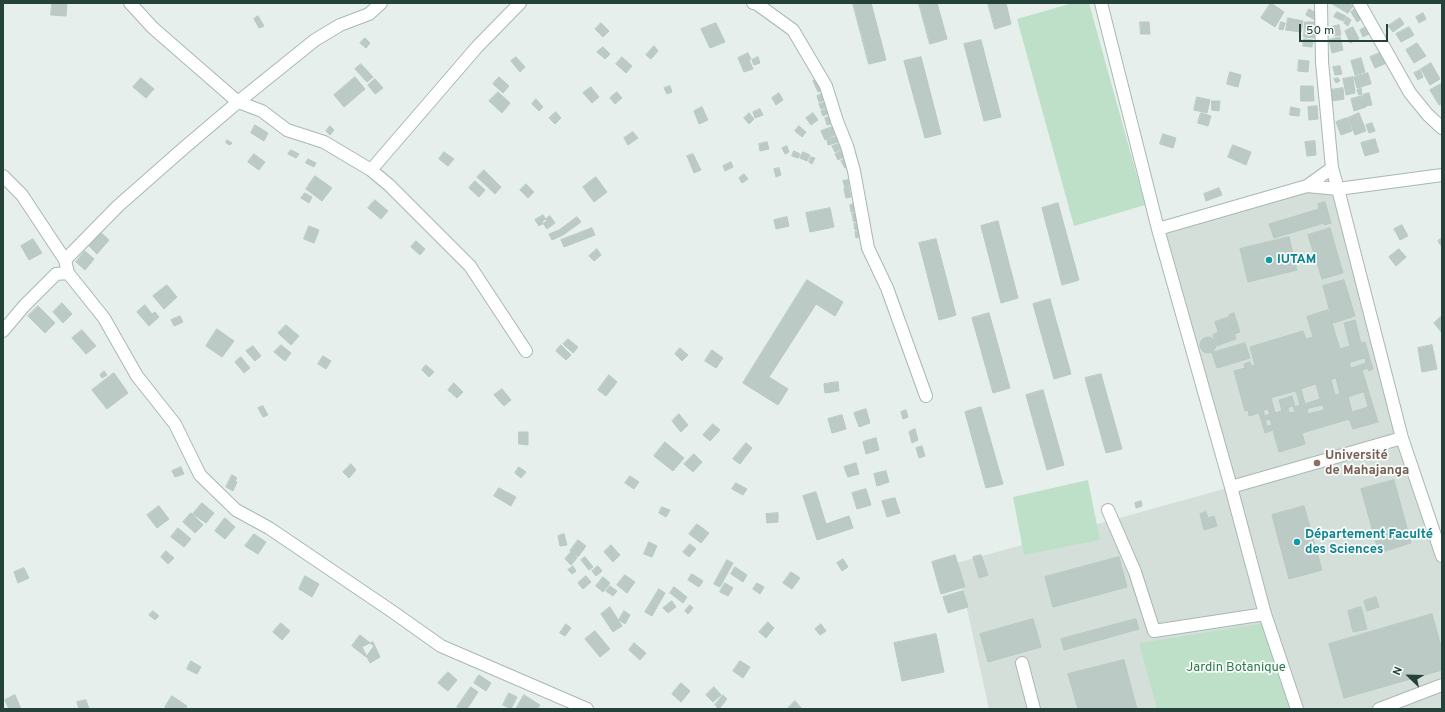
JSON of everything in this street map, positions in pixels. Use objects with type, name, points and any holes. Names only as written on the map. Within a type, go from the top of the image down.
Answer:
[{"type":"street","points":[[130,3],[153,28],[238,102],[262,111],[287,130],[324,142],[371,170],[389,185],[470,266],[526,351]]},
{"type":"street","points":[[65,260],[118,206],[238,102],[316,40],[340,25],[369,14],[381,3]]},
{"type":"street","points":[[371,170],[477,47],[520,3]]},
{"type":"street","points":[[753,3],[757,4],[793,30],[826,86],[854,171],[868,248],[888,288],[926,396]]},
{"type":"street","points":[[1100,3],[1158,229],[1231,487],[1265,614],[1297,709]]},
{"type":"street","points":[[1321,3],[1322,62],[1332,168],[1402,438],[1442,556]]},
{"type":"street","points":[[1359,3],[1410,93],[1428,115],[1442,128]]},
{"type":"street","points":[[1158,229],[1307,186],[1332,168]]},
{"type":"street","points":[[1307,186],[1338,189],[1442,175]]},
{"type":"street","points":[[3,176],[22,195],[65,260],[68,273],[104,318],[137,376],[174,424],[200,475],[236,510],[269,528],[441,646],[587,709]]},
{"type":"street","points":[[3,331],[24,306],[56,274],[68,273]]},
{"type":"street","points":[[1231,487],[1402,438]]},
{"type":"street","points":[[1108,510],[1134,572],[1154,631],[1265,614]]},
{"type":"street","points":[[1022,663],[1034,709]]},
{"type":"street","points":[[1379,709],[1442,685]]},
{"type":"shaded area","name":"Université de Mahajanga","points":[[1307,186],[1338,189],[1402,438],[1442,556],[1442,709],[989,709],[957,563],[1231,487],[1158,229]]},
{"type":"green space","points":[[1073,3],[1089,3],[1145,205],[1074,226],[1017,19]]},
{"type":"green space","points":[[1088,480],[1100,540],[1024,555],[1013,497]]},
{"type":"green space","name":"Jardin Botanique","points":[[1265,623],[1290,709],[1157,709],[1139,643]]},
{"type":"building","points":[[52,3],[67,3],[66,16],[51,15]]},
{"type":"building","points":[[853,3],[871,3],[886,60],[869,64]]},
{"type":"building","points":[[919,3],[937,3],[947,39],[930,44]]},
{"type":"building","points":[[988,3],[1006,3],[1011,24],[995,29]]},
{"type":"building","points":[[1271,3],[1284,12],[1275,27],[1261,18]]},
{"type":"building","points":[[1331,3],[1348,3],[1353,6],[1348,13]]},
{"type":"building","points":[[1357,7],[1364,17],[1357,22],[1351,12]]},
{"type":"building","points":[[1309,9],[1318,14],[1315,20],[1306,15]]},
{"type":"building","points":[[1337,12],[1346,16],[1343,21],[1334,17]]},
{"type":"building","points":[[1423,13],[1426,19],[1419,23],[1416,17]]},
{"type":"building","points":[[258,16],[264,26],[259,28],[254,19]]},
{"type":"building","points":[[1347,17],[1351,20],[1348,26],[1344,23]]},
{"type":"building","points":[[1288,18],[1303,21],[1301,32],[1286,30]]},
{"type":"building","points":[[1400,18],[1404,24],[1393,32],[1388,26]]},
{"type":"building","points":[[1140,22],[1149,22],[1150,34],[1141,34]]},
{"type":"building","points":[[1281,22],[1285,23],[1283,30],[1279,29]]},
{"type":"building","points":[[1305,22],[1316,22],[1315,38],[1304,37]]},
{"type":"building","points":[[601,23],[609,31],[603,37],[595,29]]},
{"type":"building","points":[[716,23],[725,42],[710,48],[701,29]]},
{"type":"building","points":[[1339,25],[1341,35],[1334,36],[1331,27]]},
{"type":"building","points":[[1368,26],[1371,33],[1363,37],[1360,30]]},
{"type":"building","points":[[1353,27],[1359,39],[1350,43],[1345,31]]},
{"type":"building","points":[[1409,27],[1414,35],[1401,42],[1396,34]]},
{"type":"building","points":[[1340,37],[1343,50],[1332,53],[1329,40]]},
{"type":"building","points":[[365,38],[370,43],[366,48],[360,43]]},
{"type":"building","points":[[1304,39],[1313,40],[1312,47],[1303,46]]},
{"type":"building","points":[[981,40],[1001,117],[984,121],[964,44]]},
{"type":"building","points":[[1417,43],[1426,56],[1414,63],[1406,50]]},
{"type":"building","points":[[654,46],[658,51],[651,59],[646,55]]},
{"type":"building","points":[[603,47],[610,54],[605,59],[597,52]]},
{"type":"building","points":[[1384,51],[1389,62],[1375,68],[1370,57]]},
{"type":"building","points":[[748,53],[753,69],[744,72],[738,58]]},
{"type":"building","points":[[516,57],[525,67],[520,72],[511,61]]},
{"type":"building","points":[[622,57],[632,66],[626,73],[616,64]]},
{"type":"building","points":[[758,57],[760,63],[754,65],[752,60]]},
{"type":"building","points":[[921,57],[941,134],[925,138],[904,61]]},
{"type":"building","points":[[1361,58],[1365,72],[1355,75],[1351,61]]},
{"type":"building","points":[[1299,60],[1309,61],[1308,72],[1298,71]]},
{"type":"building","points":[[1431,63],[1440,79],[1430,85],[1421,69]]},
{"type":"building","points":[[361,64],[373,77],[367,82],[355,69]]},
{"type":"building","points":[[1340,66],[1342,74],[1335,75],[1333,67]]},
{"type":"building","points":[[1420,70],[1423,77],[1418,80],[1414,73]]},
{"type":"building","points":[[1230,72],[1241,75],[1238,87],[1227,84]]},
{"type":"building","points":[[1368,73],[1371,84],[1357,88],[1354,77]]},
{"type":"building","points":[[355,77],[365,89],[344,107],[334,95]]},
{"type":"building","points":[[499,77],[509,86],[503,93],[493,84]]},
{"type":"building","points":[[1353,77],[1355,93],[1346,95],[1343,79]]},
{"type":"building","points":[[141,78],[154,89],[146,98],[133,87]]},
{"type":"building","points":[[1338,78],[1340,81],[1336,83],[1334,79]]},
{"type":"building","points":[[375,79],[383,88],[375,94],[368,85]]},
{"type":"building","points":[[818,79],[823,90],[818,92],[813,81]]},
{"type":"building","points":[[1441,84],[1442,103],[1439,105],[1430,90]]},
{"type":"building","points":[[670,86],[672,92],[667,94],[664,88]]},
{"type":"building","points":[[1301,86],[1313,86],[1314,101],[1301,101]]},
{"type":"building","points":[[591,87],[599,97],[592,103],[583,93]]},
{"type":"building","points":[[1343,88],[1344,99],[1332,101],[1330,90]]},
{"type":"building","points":[[1361,88],[1362,94],[1359,95],[1357,90]]},
{"type":"building","points":[[498,92],[510,103],[502,113],[489,101]]},
{"type":"building","points":[[617,92],[622,98],[615,104],[610,98]]},
{"type":"building","points":[[779,93],[783,100],[776,105],[772,98]]},
{"type":"building","points":[[823,93],[825,100],[819,102],[817,96]]},
{"type":"building","points":[[1369,93],[1372,105],[1366,106],[1363,95]]},
{"type":"building","points":[[1362,96],[1366,107],[1354,111],[1351,99]]},
{"type":"building","points":[[1197,97],[1210,100],[1207,113],[1194,110]]},
{"type":"building","points":[[536,99],[543,107],[539,111],[532,104]]},
{"type":"building","points":[[1212,101],[1220,101],[1219,111],[1212,110]]},
{"type":"building","points":[[826,102],[828,106],[821,109],[819,104]]},
{"type":"building","points":[[1317,106],[1318,119],[1309,120],[1308,107]]},
{"type":"building","points":[[702,107],[708,120],[699,124],[694,111]]},
{"type":"building","points":[[1291,107],[1300,109],[1299,116],[1290,115]]},
{"type":"building","points":[[828,108],[830,113],[823,116],[821,111]]},
{"type":"building","points":[[760,109],[763,115],[755,118],[753,112]]},
{"type":"building","points":[[556,112],[561,118],[555,124],[549,118]]},
{"type":"building","points":[[749,113],[754,119],[749,124],[744,118]]},
{"type":"building","points":[[813,113],[818,120],[811,125],[806,118]]},
{"type":"building","points":[[1201,113],[1211,116],[1208,126],[1198,123]]},
{"type":"building","points":[[1359,113],[1366,131],[1355,135],[1348,118]]},
{"type":"building","points":[[829,117],[831,124],[827,125],[825,118]]},
{"type":"building","points":[[1347,118],[1352,131],[1341,135],[1336,122]]},
{"type":"building","points":[[1372,123],[1375,131],[1369,133],[1366,125]]},
{"type":"building","points":[[255,125],[268,133],[264,141],[251,133]]},
{"type":"building","points":[[330,126],[334,130],[330,135],[326,131]]},
{"type":"building","points":[[799,126],[806,132],[802,137],[795,131]]},
{"type":"building","points":[[832,127],[835,135],[825,140],[821,131]]},
{"type":"building","points":[[633,132],[638,138],[628,145],[624,138]]},
{"type":"building","points":[[1163,134],[1176,138],[1173,148],[1160,144]]},
{"type":"building","points":[[836,137],[838,142],[828,145],[827,140]]},
{"type":"building","points":[[1375,139],[1379,152],[1365,156],[1361,143]]},
{"type":"building","points":[[227,140],[232,143],[230,145],[226,143]]},
{"type":"building","points":[[1315,141],[1316,155],[1307,156],[1305,142]]},
{"type":"building","points":[[767,142],[769,149],[760,151],[759,144]]},
{"type":"building","points":[[838,144],[841,149],[835,152],[832,146]]},
{"type":"building","points":[[1233,145],[1251,152],[1246,165],[1228,157]]},
{"type":"building","points":[[787,146],[789,152],[785,154],[782,148]]},
{"type":"building","points":[[291,150],[299,154],[296,158],[288,154]]},
{"type":"building","points":[[794,151],[800,154],[798,158],[792,156]]},
{"type":"building","points":[[841,151],[844,157],[838,160],[835,154]]},
{"type":"building","points":[[444,152],[454,159],[448,166],[439,159]]},
{"type":"building","points":[[803,152],[810,155],[807,161],[800,158]]},
{"type":"building","points":[[254,154],[265,162],[259,170],[248,162]]},
{"type":"building","points":[[693,154],[701,170],[694,173],[687,156]]},
{"type":"building","points":[[811,157],[815,158],[812,164],[809,162]]},
{"type":"building","points":[[308,159],[316,163],[314,167],[306,163]]},
{"type":"building","points":[[845,159],[849,166],[845,168],[841,161]]},
{"type":"building","points":[[731,162],[733,167],[725,171],[723,166]]},
{"type":"building","points":[[779,168],[781,175],[776,177],[774,169]]},
{"type":"building","points":[[484,170],[501,187],[495,194],[477,177]]},
{"type":"building","points":[[744,174],[748,179],[742,183],[739,178]]},
{"type":"building","points":[[315,176],[332,188],[322,201],[306,189]]},
{"type":"building","points":[[596,177],[607,192],[594,202],[583,187]]},
{"type":"building","points":[[848,180],[849,187],[845,188],[843,181]]},
{"type":"building","points":[[475,181],[485,190],[479,197],[469,188]]},
{"type":"building","points":[[526,184],[534,192],[528,198],[520,190]]},
{"type":"building","points":[[849,188],[851,197],[846,198],[844,189]]},
{"type":"building","points":[[1219,188],[1222,195],[1206,201],[1204,194]]},
{"type":"building","points":[[305,193],[312,197],[309,203],[301,198]]},
{"type":"building","points":[[375,200],[388,211],[381,219],[368,208]]},
{"type":"building","points":[[1325,202],[1331,223],[1324,225],[1324,223],[1274,238],[1269,224],[1319,209],[1318,204]]},
{"type":"building","points":[[1058,203],[1079,280],[1062,285],[1042,208]]},
{"type":"building","points":[[853,204],[855,211],[851,212],[850,205]]},
{"type":"building","points":[[830,208],[834,227],[810,232],[806,213]]},
{"type":"building","points":[[852,213],[857,213],[858,221],[854,222]]},
{"type":"building","points":[[543,215],[547,221],[539,226],[535,220]]},
{"type":"building","points":[[550,216],[555,223],[547,229],[542,222]]},
{"type":"building","points":[[577,217],[581,222],[563,235],[552,240],[549,234],[559,230]]},
{"type":"building","points":[[787,217],[789,226],[776,229],[774,220]]},
{"type":"building","points":[[998,221],[1018,298],[1001,303],[981,226]]},
{"type":"building","points":[[858,223],[860,229],[855,230],[854,224]]},
{"type":"building","points":[[1402,225],[1408,236],[1400,240],[1394,229]]},
{"type":"building","points":[[309,226],[319,230],[314,243],[304,239]]},
{"type":"building","points":[[592,228],[595,235],[564,247],[561,240]]},
{"type":"building","points":[[1330,228],[1343,273],[1322,279],[1308,235]]},
{"type":"building","points":[[863,230],[864,236],[856,238],[855,232]]},
{"type":"building","points":[[99,231],[109,240],[97,254],[88,245]]},
{"type":"building","name":"IUTAM","points":[[1289,237],[1297,270],[1248,282],[1240,249]]},
{"type":"building","points":[[1442,238],[1442,247],[1438,241]]},
{"type":"building","points":[[33,239],[42,253],[29,260],[21,246]]},
{"type":"building","points":[[936,239],[956,315],[939,320],[919,243]]},
{"type":"building","points":[[416,241],[425,249],[420,255],[411,247]]},
{"type":"building","points":[[597,249],[601,255],[594,261],[589,256]]},
{"type":"building","points":[[1399,249],[1406,257],[1396,266],[1389,257]]},
{"type":"building","points":[[85,251],[94,259],[85,270],[76,262]]},
{"type":"building","points":[[807,280],[843,302],[835,316],[816,304],[769,377],[788,389],[778,405],[743,383]]},
{"type":"building","points":[[1344,280],[1355,316],[1333,323],[1323,286]]},
{"type":"building","points":[[167,285],[177,297],[164,309],[153,296]]},
{"type":"building","points":[[1050,299],[1071,374],[1054,379],[1033,304]]},
{"type":"building","points":[[62,303],[72,314],[63,323],[53,312]]},
{"type":"building","points":[[145,305],[152,314],[155,312],[159,317],[149,326],[137,312]]},
{"type":"building","points":[[38,306],[55,323],[45,333],[28,316]]},
{"type":"building","points":[[1328,310],[1340,349],[1350,346],[1344,323],[1355,320],[1361,343],[1365,342],[1373,369],[1369,371],[1368,368],[1362,370],[1378,422],[1353,429],[1349,419],[1302,433],[1305,444],[1279,452],[1273,430],[1265,433],[1259,413],[1249,416],[1248,410],[1245,411],[1234,371],[1245,368],[1244,364],[1250,362],[1251,366],[1255,365],[1250,347],[1303,331],[1306,339],[1313,337],[1307,317]],"holes":[[[1365,358],[1366,363],[1351,368],[1349,363]],[[1336,378],[1340,394],[1335,395],[1331,380]],[[1316,384],[1320,399],[1305,404],[1301,389]],[[1296,391],[1300,405],[1295,407],[1292,396],[1279,400],[1282,411],[1275,413],[1271,398]],[[1364,392],[1368,407],[1352,412],[1348,397]],[[1323,405],[1324,410],[1308,414],[1307,409]],[[1293,406],[1295,412],[1289,413],[1288,408]],[[1268,409],[1270,414],[1265,416],[1263,411]],[[1270,419],[1272,425],[1267,426],[1265,421]]]},
{"type":"building","points":[[989,313],[1010,388],[993,393],[972,318]]},
{"type":"building","points":[[1234,313],[1240,332],[1235,334],[1229,315]]},
{"type":"building","points":[[180,316],[183,322],[174,326],[171,320]]},
{"type":"building","points":[[1442,316],[1442,333],[1434,323]]},
{"type":"building","points":[[1229,317],[1236,339],[1222,344],[1215,322]]},
{"type":"building","points":[[286,325],[299,336],[291,345],[278,333]]},
{"type":"building","points":[[217,329],[234,341],[222,357],[206,346]]},
{"type":"building","points":[[82,330],[96,346],[86,354],[72,338]]},
{"type":"building","points":[[1218,333],[1222,344],[1217,346],[1213,335]]},
{"type":"building","points":[[1205,337],[1211,337],[1216,342],[1214,351],[1211,353],[1205,353],[1200,348],[1200,342]]},
{"type":"building","points":[[568,339],[578,347],[573,353],[563,344]]},
{"type":"building","points":[[1245,343],[1250,358],[1217,368],[1212,353]]},
{"type":"building","points":[[281,345],[291,353],[285,361],[274,352]]},
{"type":"building","points":[[561,345],[571,355],[566,360],[556,351]]},
{"type":"building","points":[[1432,345],[1437,369],[1422,372],[1418,348]]},
{"type":"building","points":[[253,346],[261,356],[255,361],[246,351]]},
{"type":"building","points":[[680,348],[688,355],[682,361],[675,354]]},
{"type":"building","points":[[712,350],[723,358],[716,368],[705,361]]},
{"type":"building","points":[[323,356],[331,361],[326,369],[318,364]]},
{"type":"building","points":[[241,357],[250,368],[244,373],[235,362]]},
{"type":"building","points":[[426,365],[434,372],[429,377],[422,370]]},
{"type":"building","points":[[104,371],[107,375],[102,378],[100,375]]},
{"type":"building","points":[[114,373],[128,393],[107,409],[92,390]]},
{"type":"building","points":[[1101,374],[1122,449],[1106,453],[1085,378]]},
{"type":"building","points":[[609,375],[617,382],[606,396],[598,390]]},
{"type":"building","points":[[838,382],[839,391],[825,393],[824,384]]},
{"type":"building","points":[[454,383],[463,392],[457,398],[448,390]]},
{"type":"building","points":[[502,389],[511,400],[504,406],[494,395]]},
{"type":"building","points":[[1043,390],[1064,465],[1047,470],[1026,395]]},
{"type":"building","points":[[263,406],[268,415],[263,417],[258,408]]},
{"type":"building","points":[[981,407],[1003,484],[986,488],[965,412]]},
{"type":"building","points":[[866,409],[870,423],[859,427],[854,413]]},
{"type":"building","points":[[906,410],[908,417],[903,419],[901,412]]},
{"type":"building","points":[[679,414],[688,425],[681,432],[672,421]]},
{"type":"building","points":[[842,415],[846,429],[832,433],[828,419]]},
{"type":"building","points":[[713,424],[720,430],[710,441],[703,435]]},
{"type":"building","points":[[915,429],[918,440],[912,443],[909,432]]},
{"type":"building","points":[[519,432],[528,432],[528,445],[519,444]]},
{"type":"building","points":[[876,438],[879,450],[866,454],[863,442]]},
{"type":"building","points":[[665,442],[684,458],[673,471],[654,456]]},
{"type":"building","points":[[746,443],[752,448],[740,464],[733,459]]},
{"type":"building","points":[[922,446],[925,456],[919,458],[916,448]]},
{"type":"building","points":[[694,454],[702,462],[693,472],[684,464]]},
{"type":"building","points":[[856,463],[859,474],[848,477],[844,467]]},
{"type":"building","points":[[351,464],[356,470],[349,478],[343,472]]},
{"type":"building","points":[[181,467],[184,474],[175,477],[172,471]]},
{"type":"building","points":[[519,467],[526,472],[521,478],[515,473]]},
{"type":"building","points":[[886,471],[889,482],[877,486],[874,474]]},
{"type":"building","points":[[232,475],[237,478],[233,491],[226,487]]},
{"type":"building","points":[[630,476],[639,482],[634,489],[625,483]]},
{"type":"building","points":[[1394,480],[1411,543],[1379,553],[1361,489]]},
{"type":"building","points":[[736,483],[747,489],[743,495],[732,489]]},
{"type":"building","points":[[499,488],[516,497],[511,506],[494,496]]},
{"type":"building","points":[[866,489],[871,505],[857,509],[852,493]]},
{"type":"building","points":[[816,492],[826,524],[849,516],[853,528],[817,540],[803,496]]},
{"type":"building","points":[[895,498],[900,513],[887,517],[882,501]]},
{"type":"building","points":[[1141,501],[1142,506],[1136,508],[1135,503]]},
{"type":"building","points":[[202,503],[214,513],[206,523],[193,514]]},
{"type":"building","points":[[159,506],[169,519],[157,528],[147,515]]},
{"type":"building","name":"Département Faculté des Sciences","points":[[1304,506],[1322,570],[1289,579],[1272,515]]},
{"type":"building","points":[[662,507],[670,510],[666,517],[659,513]]},
{"type":"building","points":[[1206,512],[1208,518],[1214,516],[1217,526],[1204,530],[1200,514]]},
{"type":"building","points":[[191,513],[203,525],[195,533],[183,522]]},
{"type":"building","points":[[778,513],[778,522],[767,523],[766,514]]},
{"type":"building","points":[[225,518],[235,527],[225,539],[215,531]]},
{"type":"building","points":[[697,524],[709,533],[701,543],[689,534]]},
{"type":"building","points":[[178,528],[191,539],[184,547],[171,537]]},
{"type":"building","points":[[254,534],[266,542],[258,554],[245,546]]},
{"type":"building","points":[[564,534],[567,545],[560,546],[558,536]]},
{"type":"building","points":[[578,540],[586,546],[578,557],[570,551]]},
{"type":"building","points":[[649,542],[657,546],[652,557],[644,554]]},
{"type":"building","points":[[690,544],[696,549],[689,557],[683,552]]},
{"type":"building","points":[[611,545],[620,555],[613,562],[604,552]]},
{"type":"building","points":[[166,551],[174,558],[168,564],[161,557]]},
{"type":"building","points":[[571,552],[577,558],[571,565],[565,559]]},
{"type":"building","points":[[955,555],[965,587],[941,594],[932,562]]},
{"type":"building","points":[[981,555],[988,575],[979,578],[973,557]]},
{"type":"building","points":[[585,557],[593,567],[589,570],[581,560]]},
{"type":"building","points":[[1119,557],[1127,587],[1053,607],[1045,577]]},
{"type":"building","points":[[843,559],[848,567],[842,571],[837,563]]},
{"type":"building","points":[[727,560],[733,563],[720,587],[714,584]]},
{"type":"building","points":[[573,566],[576,571],[572,574],[568,570]]},
{"type":"building","points":[[598,566],[602,571],[596,576],[592,571]]},
{"type":"building","points":[[735,567],[747,575],[743,582],[731,574]]},
{"type":"building","points":[[24,568],[29,578],[18,583],[14,572]]},
{"type":"building","points":[[791,572],[800,578],[792,589],[783,583]]},
{"type":"building","points":[[692,574],[703,581],[699,587],[688,580]]},
{"type":"building","points":[[625,575],[635,582],[627,593],[617,585]]},
{"type":"building","points":[[305,576],[319,584],[312,597],[299,589]]},
{"type":"building","points":[[586,576],[591,582],[583,589],[578,583]]},
{"type":"building","points":[[603,577],[610,583],[603,592],[596,586]]},
{"type":"building","points":[[725,583],[733,588],[728,596],[720,592]]},
{"type":"building","points":[[757,583],[764,587],[760,594],[753,589]]},
{"type":"building","points":[[610,586],[617,591],[613,596],[606,591]]},
{"type":"building","points":[[674,587],[687,597],[683,603],[670,593]]},
{"type":"building","points":[[659,589],[665,593],[652,616],[645,612]]},
{"type":"building","points":[[963,591],[968,607],[948,613],[943,597]]},
{"type":"building","points":[[1376,597],[1379,607],[1367,611],[1364,601]]},
{"type":"building","points":[[672,601],[676,607],[668,613],[663,608]]},
{"type":"building","points":[[690,605],[693,608],[688,614],[685,611]]},
{"type":"building","points":[[610,607],[622,626],[613,632],[601,614]]},
{"type":"building","points":[[1361,607],[1367,629],[1353,632],[1348,611]]},
{"type":"building","points":[[153,611],[159,616],[155,620],[149,615]]},
{"type":"building","points":[[624,611],[630,615],[625,624],[619,620]]},
{"type":"building","points":[[1432,614],[1442,650],[1442,670],[1344,698],[1329,644]]},
{"type":"building","points":[[1033,619],[1041,647],[988,662],[980,634]]},
{"type":"building","points":[[1136,619],[1139,629],[1064,650],[1061,639]]},
{"type":"building","points":[[768,622],[774,628],[766,638],[759,632]]},
{"type":"building","points":[[281,623],[290,631],[282,640],[273,632]]},
{"type":"building","points":[[566,624],[571,628],[565,636],[560,633]]},
{"type":"building","points":[[821,624],[826,631],[820,635],[815,629]]},
{"type":"building","points":[[595,631],[610,649],[600,657],[585,639]]},
{"type":"building","points":[[936,634],[944,672],[902,681],[894,643]]},
{"type":"building","points":[[360,635],[374,646],[366,657],[352,646]]},
{"type":"building","points":[[373,642],[380,657],[370,663],[362,647]]},
{"type":"building","points":[[634,643],[646,653],[640,660],[629,650]]},
{"type":"building","points":[[1124,660],[1137,709],[1078,709],[1068,674]]},
{"type":"building","points":[[191,661],[201,667],[197,674],[187,669]]},
{"type":"building","points":[[740,661],[750,667],[743,678],[733,671]]},
{"type":"building","points":[[448,672],[457,680],[448,691],[438,683]]},
{"type":"building","points":[[479,675],[491,683],[486,691],[474,683]]},
{"type":"building","points":[[681,683],[690,691],[681,702],[672,694]]},
{"type":"building","points":[[471,687],[478,692],[467,709],[460,709],[457,707]]},
{"type":"building","points":[[714,687],[721,695],[713,702],[706,695]]},
{"type":"building","points":[[509,693],[517,697],[511,709],[503,705]]},
{"type":"building","points":[[15,695],[21,709],[9,709],[5,700]]},
{"type":"building","points":[[524,695],[540,705],[537,709],[516,709]]},
{"type":"building","points":[[723,695],[727,699],[719,709],[715,705]]},
{"type":"building","points":[[172,696],[187,706],[185,709],[168,709],[165,707]]},
{"type":"building","points":[[86,700],[89,709],[79,709],[77,702]]},
{"type":"building","points":[[795,701],[802,709],[787,709]]},
{"type":"place","name":"IUTAM","points":[[1269,260]]},
{"type":"place","name":"Université de Mahajanga","points":[[1317,463]]},
{"type":"place","name":"Département Faculté des Sciences","points":[[1297,542]]}]
